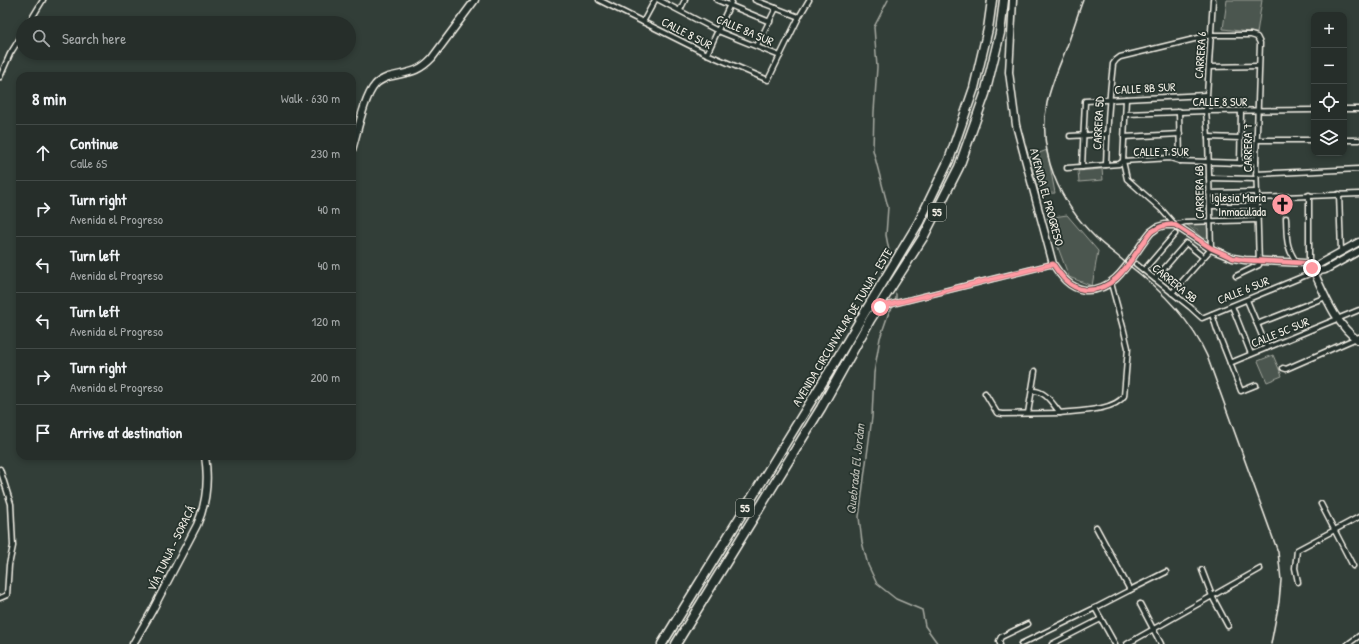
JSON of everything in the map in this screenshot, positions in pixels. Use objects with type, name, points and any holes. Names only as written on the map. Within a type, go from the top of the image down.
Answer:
[{"type":"highway","name":"AVENIDA CIRCUNVALAR DE TUNJA - ESTE","points":[[662,644],[919,222],[949,160],[974,88],[988,29],[992,0]]},
{"type":"highway","name":"AVENIDA CIRCUNVALAR DE TUNJA - ESTE","points":[[676,644],[817,414],[870,320],[880,307],[924,236],[959,167],[985,94],[1000,33],[1004,0]]},
{"type":"main road","points":[[356,136],[366,102],[374,86],[386,78],[408,74],[424,66],[432,58],[475,0]]},
{"type":"main road","name":"AVENIDA EL PROGRESO","points":[[1013,0],[1009,72],[1016,125],[1053,264],[1065,281],[1073,286],[1091,290],[1103,288],[1111,284]]},
{"type":"main road","points":[[1111,284],[1118,277],[1151,232],[1158,227],[1175,225],[1211,248],[1233,258],[1245,260],[1297,262],[1304,263],[1309,266],[1314,272],[1338,319],[1358,339]]},
{"type":"main road","name":"CALLE 6 SUR","points":[[1314,272],[1319,264],[1359,242]]},
{"type":"main road","name":"CALLE 6 SUR","points":[[1314,272],[1325,270],[1359,251]]},
{"type":"main road","name":"VÍA TUNJA - SORACÁ","points":[[133,644],[152,611],[203,512],[208,480],[205,460]]},
{"type":"street","points":[[33,16],[43,0]]},
{"type":"street","name":"CALLE 8 SUR","points":[[599,0],[707,54],[768,80],[780,56]]},
{"type":"street","points":[[643,22],[655,0]]},
{"type":"street","name":"CALLE 8A SUR","points":[[660,0],[718,31],[780,56]]},
{"type":"street","points":[[680,10],[685,0]]},
{"type":"street","points":[[717,0],[770,22]]},
{"type":"street","points":[[707,54],[732,0]]},
{"type":"street","points":[[755,0],[799,17]]},
{"type":"street","points":[[780,56],[809,0]]},
{"type":"street","name":"CARRERA 6","points":[[1206,111],[1213,0]]},
{"type":"street","points":[[757,46],[776,8]]},
{"type":"street","name":"CARRERA 7","points":[[1211,35],[1251,35],[1257,37],[1260,43],[1258,66],[1256,161],[1259,260]]},
{"type":"street","name":"CARRERA 5D","points":[[1106,165],[1109,100],[1113,64],[1116,60],[1120,57],[1211,35]]},
{"type":"street","points":[[0,77],[16,44]]},
{"type":"street","points":[[1209,67],[1258,66]]},
{"type":"street","name":"CALLE 8B SUR","points":[[1082,135],[1085,101],[1206,95]]},
{"type":"street","points":[[1126,99],[1123,161],[1127,179],[1161,209],[1175,225],[1185,222],[1258,220]]},
{"type":"street","points":[[1347,109],[1359,109]]},
{"type":"street","name":"CALLE 8 SUR","points":[[1126,114],[1206,111],[1311,110]]},
{"type":"street","name":"CARRERA 6B","points":[[1206,111],[1211,248]]},
{"type":"street","points":[[1240,163],[1241,111]]},
{"type":"street","points":[[1179,112],[1180,161]]},
{"type":"street","points":[[1070,136],[1107,134]]},
{"type":"street","points":[[1124,137],[1180,134]]},
{"type":"street","points":[[1082,135],[1082,167]]},
{"type":"street","points":[[1208,137],[1240,138]]},
{"type":"street","points":[[1257,140],[1311,140]]},
{"type":"street","points":[[1347,140],[1359,140]]},
{"type":"street","name":"CALLE 7 SUR","points":[[1067,168],[1119,164],[1123,161],[1170,158],[1180,161],[1240,163],[1256,161]]},
{"type":"street","points":[[1209,178],[1359,169]]},
{"type":"street","points":[[1209,194],[1256,192]]},
{"type":"street","points":[[1339,194],[1341,251]]},
{"type":"street","points":[[1256,198],[1359,194]]},
{"type":"street","points":[[1309,195],[1309,266]]},
{"type":"street","points":[[1210,206],[1257,206]]},
{"type":"street","points":[[1286,218],[1287,245],[1290,253],[1297,262]]},
{"type":"street","points":[[1144,270],[1175,234]]},
{"type":"street","points":[[1155,279],[1186,243],[1203,257]]},
{"type":"street","points":[[1172,293],[1211,248]]},
{"type":"street","points":[[1236,276],[1259,265],[1259,260]]},
{"type":"street","points":[[880,307],[1053,264]]},
{"type":"street","name":"CARRERA 5B","points":[[1136,264],[1202,318]]},
{"type":"street","name":"CALLE 6 SUR","points":[[1202,318],[1314,272]]},
{"type":"street","points":[[985,393],[997,413],[1003,414],[1060,413],[1098,408],[1121,401],[1124,396],[1128,348],[1111,284]]},
{"type":"street","points":[[1257,324],[1326,297]]},
{"type":"street","points":[[1247,300],[1268,348]]},
{"type":"street","points":[[1232,306],[1251,354]]},
{"type":"street","name":"CALLE 5C SUR","points":[[1230,363],[1359,310]]},
{"type":"street","points":[[1212,314],[1241,390],[1256,385]]},
{"type":"street","points":[[1283,368],[1286,369],[1358,339]]},
{"type":"street","points":[[1028,414],[1035,371]]},
{"type":"street","points":[[1032,391],[1037,390],[1042,392],[1060,413]]},
{"type":"street","points":[[0,469],[11,504],[13,546],[9,565],[7,595],[0,598]]},
{"type":"street","points":[[1321,504],[1353,566]]},
{"type":"street","points":[[1298,582],[1295,568],[1297,550],[1359,517]]},
{"type":"street","points":[[1096,527],[1130,590]]},
{"type":"street","points":[[1127,644],[1260,569]]},
{"type":"street","points":[[1202,570],[1212,596],[1228,626]]},
{"type":"street","points":[[1021,644],[1166,572]]},
{"type":"street","points":[[1140,604],[1161,644]]},
{"type":"street","points":[[1095,608],[1115,644]]},
{"type":"street","points":[[1052,644],[1101,618]]},
{"type":"street","points":[[1000,644],[998,641],[1001,637],[1028,624]]},
{"type":"street","points":[[1348,644],[1359,636]]},
{"type":"green space","points":[[1227,0],[1262,0],[1257,33],[1223,29]]},
{"type":"green space","points":[[1047,150],[1055,193],[1039,194],[1029,157]]},
{"type":"green space","points":[[1102,169],[1103,180],[1079,182],[1078,171]]},
{"type":"green space","points":[[1067,215],[1098,251],[1092,286],[1069,277],[1047,218]]},
{"type":"green space","points":[[1186,224],[1207,224],[1208,243]]},
{"type":"green space","points":[[1273,355],[1282,376],[1267,382],[1258,361]]},
{"type":"waterway","points":[[885,267],[889,251],[886,235],[888,207],[873,150],[877,67],[874,27],[888,0]]},
{"type":"waterway","points":[[896,294],[896,301]]},
{"type":"waterway","name":"Quebrada El Jordan","points":[[893,307],[889,312],[880,338],[874,373],[872,417],[859,517],[862,542],[868,565],[877,584],[896,599],[922,610],[925,626],[938,644]]},
{"type":"railway","points":[[1083,0],[1053,82],[1047,103],[1045,141],[1049,159],[1054,176],[1062,193],[1083,224],[1099,241],[1162,293],[1183,316],[1200,342],[1207,356],[1278,552],[1281,580],[1279,602],[1271,644]]},
{"type":"place","name":"Iglesia Maria Inmaculada","points":[[1282,204]]},
{"type":"route","points":[[880,307],[1053,264],[1065,281],[1073,286],[1091,290],[1103,288],[1111,284],[1118,277],[1151,232],[1158,227],[1165,225],[1175,225],[1211,248],[1233,258],[1304,263],[1312,268]]}]
